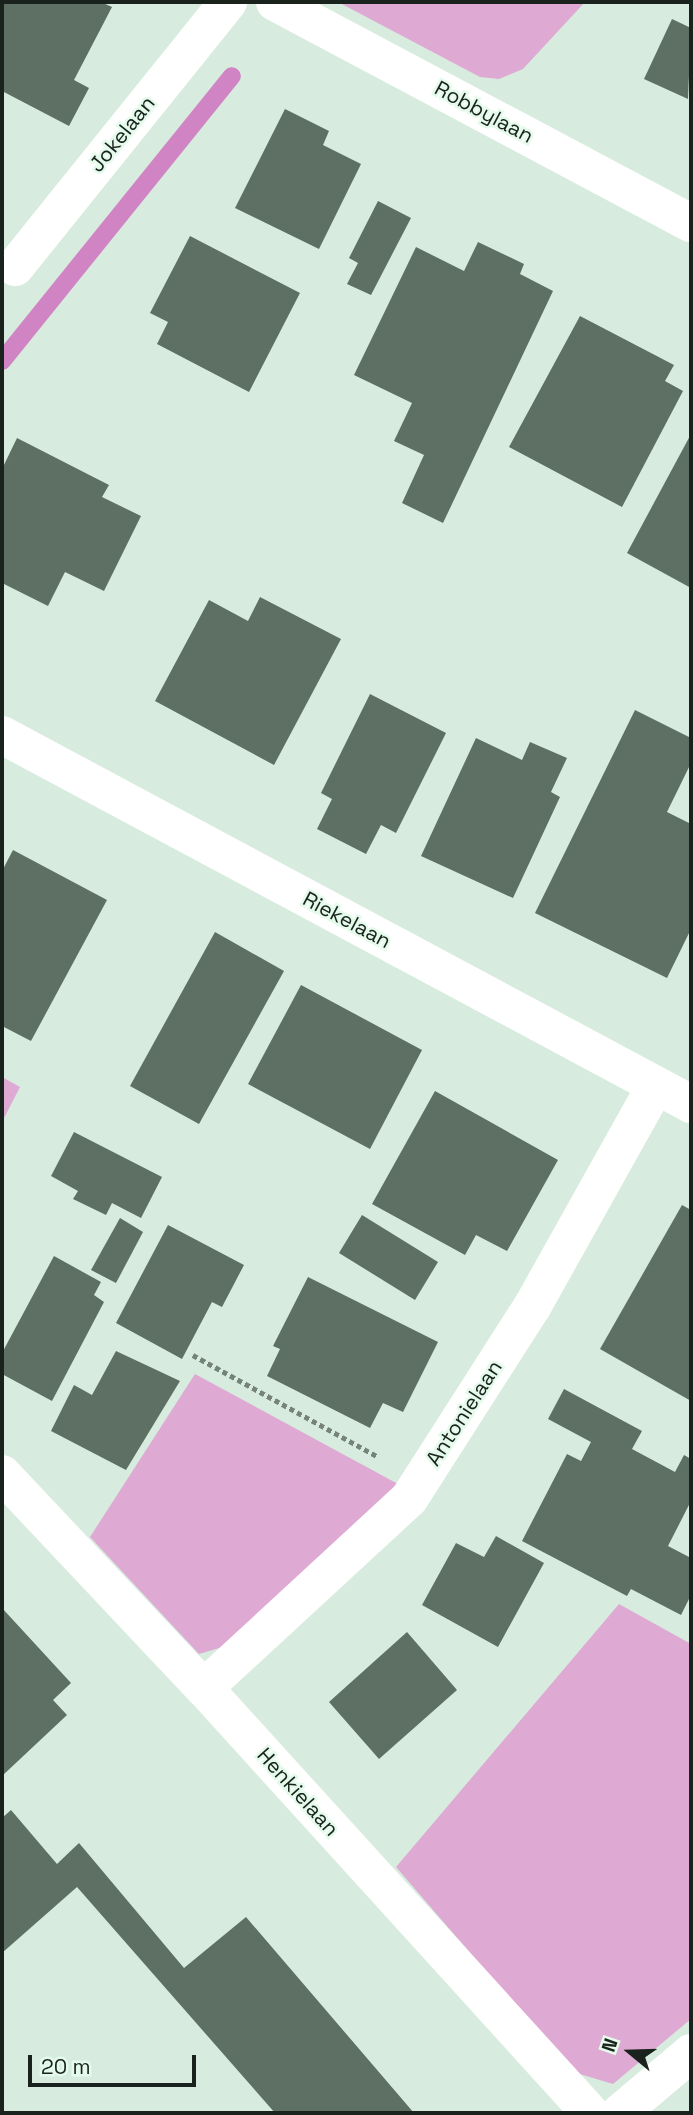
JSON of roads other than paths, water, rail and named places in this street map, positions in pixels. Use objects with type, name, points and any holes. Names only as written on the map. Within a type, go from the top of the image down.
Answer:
[{"type":"street","name":"Jokelaan","points":[[15,267],[228,2]]},
{"type":"street","name":"Robbylaan","points":[[275,2],[691,223]]},
{"type":"street","name":"Riekelaan","points":[[2,735],[691,1104]]},
{"type":"street","name":"Antonielaan","points":[[204,1688],[409,1499],[532,1307],[656,1085]]},
{"type":"street","name":"Henkielaan","points":[[2,1474],[204,1688],[590,2113]]},
{"type":"street","points":[[620,2113],[691,2053]]},
{"type":"waterway","points":[[2,361],[232,76]]}]
